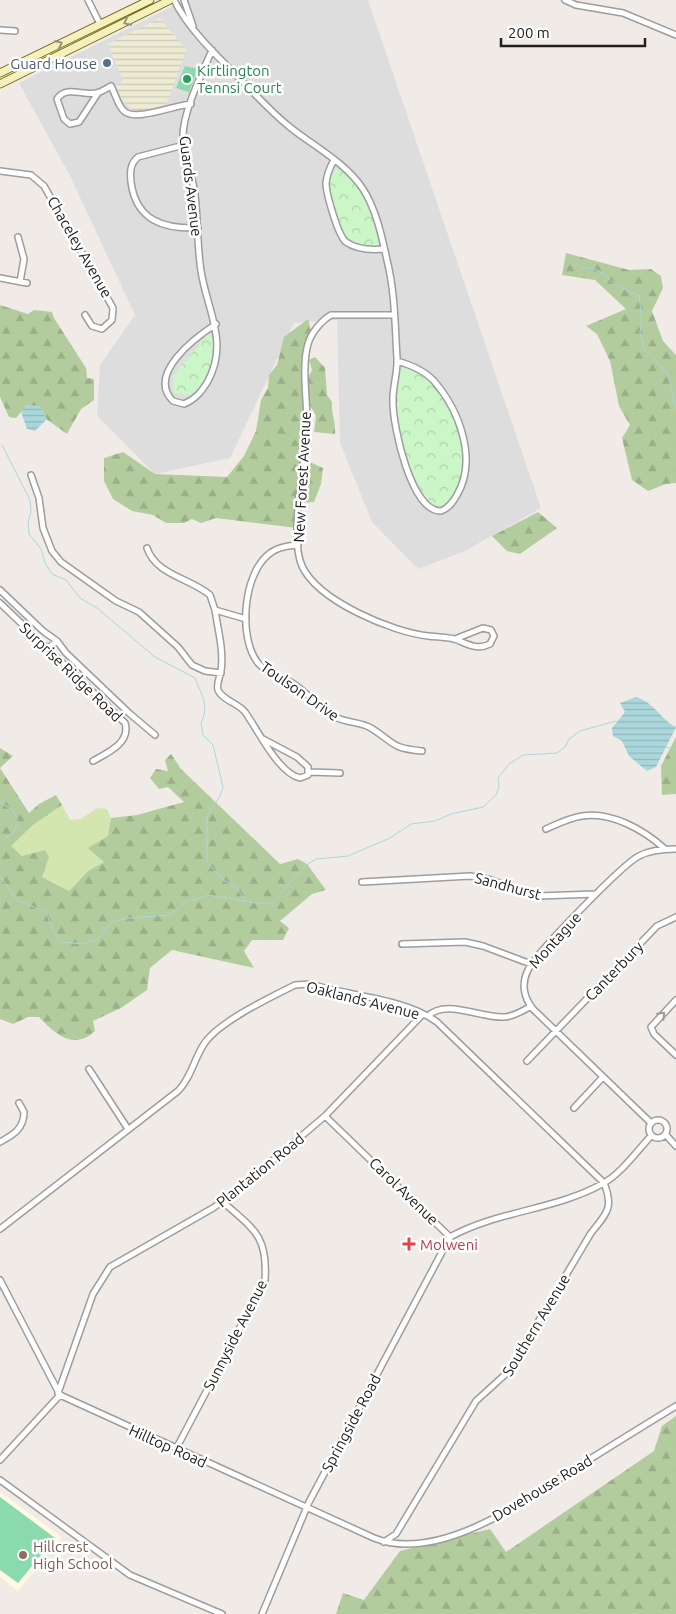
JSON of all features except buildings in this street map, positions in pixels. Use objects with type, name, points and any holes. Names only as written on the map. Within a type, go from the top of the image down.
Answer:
[{"type":"main road","points":[[0,74],[150,0]]},
{"type":"main road","points":[[0,84],[170,0]]},
{"type":"street","points":[[88,0],[100,24]]},
{"type":"street","points":[[174,0],[182,16],[193,26],[212,50],[281,120],[352,175],[364,191],[374,215],[390,272],[397,361],[392,404],[399,445],[406,467],[425,502],[432,509],[441,511],[452,502],[464,476],[466,462],[464,440],[454,413],[433,380],[418,369],[397,361]]},
{"type":"street","points":[[184,0],[193,26]]},
{"type":"street","points":[[565,0],[576,5],[623,13],[676,35]]},
{"type":"street","points":[[0,30],[15,30]]},
{"type":"street","name":"Guards Avenue","points":[[212,50],[190,104],[183,133],[184,145],[193,180],[202,279],[216,324],[217,357],[204,389],[182,404],[173,401],[167,392],[166,382],[172,365],[189,344],[216,324]]},
{"type":"street","points":[[98,93],[79,122],[70,124],[65,121],[57,101],[59,96],[67,92],[98,93],[112,86],[122,109],[128,114],[146,114],[172,106],[190,104]]},
{"type":"street","points":[[184,145],[138,157],[130,168],[132,185],[138,206],[156,222],[168,227],[198,228]]},
{"type":"street","points":[[334,160],[328,174],[326,189],[341,236],[347,243],[359,248],[384,249]]},
{"type":"street","name":"Chaceley Avenue","points":[[0,170],[20,172],[35,178],[47,190],[113,308],[112,320],[102,329],[95,328],[85,316]]},
{"type":"street","points":[[18,237],[24,258],[20,282]]},
{"type":"street","points":[[0,278],[27,284]]},
{"type":"street","name":"New Forest Avenue","points":[[394,314],[331,315],[317,328],[308,343],[307,432],[301,477],[298,545],[302,567],[310,577],[362,616],[396,630],[455,639],[480,648],[490,644],[494,636],[489,629],[483,628],[455,639]]},
{"type":"street","points":[[31,475],[39,498],[43,528],[52,551],[61,562],[116,601],[139,612],[178,647],[192,666],[221,674]]},
{"type":"street","name":"Toulson Drive","points":[[298,545],[277,549],[262,562],[250,585],[246,619],[248,640],[260,666],[293,683],[337,718],[370,728],[398,748],[422,751]]},
{"type":"street","points":[[148,548],[151,558],[164,568],[210,595],[215,610],[221,651],[219,692],[242,709],[263,739],[290,774],[303,778],[307,777],[309,772],[308,765],[263,739]]},
{"type":"street","points":[[0,590],[43,631],[57,640],[66,653],[129,714],[155,735]]},
{"type":"street","name":"Surprise Ridge Road","points":[[0,603],[126,726],[124,739],[113,750],[94,762]]},
{"type":"street","points":[[215,610],[246,619]]},
{"type":"street","points":[[47,648],[57,640]]},
{"type":"street","points":[[309,772],[340,773]]},
{"type":"street","points":[[546,829],[577,817],[600,816],[628,824],[666,849]]},
{"type":"street","name":"Montague","points":[[651,1123],[531,1006],[525,994],[524,982],[531,964],[594,894],[637,857],[666,849],[676,849]]},
{"type":"street","name":"Sandhurst","points":[[362,882],[470,876],[488,879],[538,896],[594,894]]},
{"type":"street","name":"Canterbury","points":[[527,1061],[657,926],[676,917]]},
{"type":"street","points":[[402,944],[465,942],[531,964]]},
{"type":"street","name":"Oaklands Avenue","points":[[0,1228],[182,1087],[204,1044],[215,1030],[295,985],[310,984],[402,1006],[426,1015],[469,1052],[604,1183]]},
{"type":"street","points":[[676,1000],[651,1028],[652,1032],[676,1056]]},
{"type":"street","points":[[426,1015],[433,1011],[444,1009],[503,1017],[531,1006]]},
{"type":"street","name":"Plantation Road","points":[[0,1460],[59,1394],[93,1294],[110,1267],[223,1202],[326,1116],[426,1015]]},
{"type":"street","points":[[89,1069],[128,1129]]},
{"type":"street","points":[[574,1108],[603,1077]]},
{"type":"street","points":[[0,1142],[15,1134],[21,1125],[24,1112],[19,1103]]},
{"type":"street","name":"Carol Avenue","points":[[326,1116],[450,1237],[476,1226],[588,1191],[604,1183],[652,1136]]},
{"type":"street","points":[[660,1120],[665,1123],[666,1135],[657,1139],[652,1136],[649,1131],[651,1123],[660,1120]]},
{"type":"street","points":[[666,1135],[676,1146]]},
{"type":"street","name":"Southern Avenue","points":[[384,1542],[396,1534],[476,1402],[509,1371],[592,1233],[607,1214],[610,1203],[604,1183]]},
{"type":"street","name":"Sunnyside Avenue","points":[[176,1449],[265,1280],[265,1259],[261,1239],[223,1202]]},
{"type":"street","name":"Springside Road","points":[[262,1614],[307,1507],[450,1237]]},
{"type":"street","points":[[0,1280],[59,1394]]},
{"type":"street","name":"Hilltop Road","points":[[59,1394],[176,1449],[384,1542],[398,1544]]},
{"type":"street","name":"Dovehouse Road","points":[[398,1544],[430,1540],[478,1526],[515,1507],[676,1406]]},
{"type":"street","points":[[0,1480],[130,1575],[222,1614]]},
{"type":"street","points":[[396,1534],[398,1544]]},
{"type":"shaded area","points":[[185,0],[368,0],[541,508],[465,551],[418,569],[372,522],[340,443],[337,320],[294,323],[230,458],[155,474],[97,416],[100,365],[135,315],[70,176],[19,83]]},
{"type":"shaded area","points":[[160,18],[186,50],[168,101],[164,105],[140,112],[133,110],[122,100],[116,87],[123,80],[108,44]]},
{"type":"shaded area","name":"Hillcrest High School","points":[[0,1492],[62,1537],[18,1591],[0,1577]]},
{"type":"green space","name":"Kirtlington Tennsi Court","points":[[185,66],[198,69],[189,92],[176,88]]},
{"type":"green space","points":[[336,168],[356,179],[375,217],[378,249],[343,240],[326,185]]},
{"type":"green space","points":[[566,253],[629,270],[651,269],[661,276],[663,288],[652,311],[663,341],[676,355],[676,483],[666,484],[648,491],[632,480],[622,438],[630,425],[619,406],[610,361],[597,334],[586,326],[626,309],[595,280],[562,275]]},
{"type":"green space","points":[[0,305],[28,314],[34,310],[52,312],[86,368],[87,378],[94,379],[94,400],[81,409],[67,434],[27,405],[16,418],[9,417],[0,397]]},
{"type":"green space","points":[[308,319],[311,331],[304,348],[307,432],[301,458],[323,468],[321,484],[314,502],[298,503],[297,528],[216,518],[201,523],[192,519],[184,523],[166,523],[153,515],[132,511],[113,499],[104,481],[104,458],[123,452],[155,474],[227,477],[244,456],[256,431],[261,400],[268,388],[269,375],[277,365],[284,337]]},
{"type":"green space","points":[[208,334],[213,338],[218,351],[197,396],[174,393],[173,376]]},
{"type":"green space","points":[[315,357],[325,368],[327,395],[332,402],[335,434],[314,432],[316,416],[310,405],[307,380],[312,370],[309,360]]},
{"type":"green space","points":[[401,365],[424,374],[435,383],[451,407],[461,435],[463,463],[455,491],[443,506],[432,509],[408,462],[400,437],[396,406]]},
{"type":"green space","points":[[538,512],[557,528],[520,554],[507,551],[492,536]]},
{"type":"green space","points":[[676,737],[676,794],[662,795],[661,766]]},
{"type":"green space","points":[[0,748],[13,756],[0,768]]},
{"type":"green space","points":[[171,754],[181,769],[280,864],[298,859],[307,864],[326,890],[312,894],[280,921],[289,928],[283,940],[252,940],[244,951],[254,968],[172,950],[150,968],[147,990],[121,1008],[93,1021],[95,1031],[87,1037],[79,1040],[65,1038],[51,1029],[39,1017],[28,1017],[13,1024],[0,1019],[0,768],[29,813],[39,804],[56,795],[62,805],[33,825],[11,846],[22,856],[45,850],[49,857],[42,877],[69,891],[88,871],[104,862],[88,848],[108,836],[111,818],[137,815],[184,802],[168,787],[159,789],[150,778],[156,769],[168,771],[165,760]]},
{"type":"green space","points":[[62,805],[70,820],[81,819],[97,808],[107,809],[111,818],[104,862],[88,871],[69,891],[42,877],[49,857],[21,856],[10,846],[33,825]]},
{"type":"green space","points":[[676,1416],[676,1614],[336,1614],[343,1593],[364,1600],[400,1551],[490,1529],[506,1552],[654,1451],[662,1426]]},
{"type":"green space","name":"Hillcrest High School","points":[[0,1497],[55,1538],[18,1583],[0,1570]]},
{"type":"water","points":[[27,405],[40,406],[47,419],[35,431],[27,429],[21,412]]},
{"type":"water","points":[[636,697],[648,703],[670,724],[676,727],[656,767],[647,771],[629,756],[622,741],[613,736],[612,728],[625,712],[620,703]]},
{"type":"waterway","points":[[582,268],[595,269],[620,287],[639,296],[642,321],[640,332],[644,349],[668,374],[676,409]]},
{"type":"waterway","points":[[2,445],[30,500],[29,534],[41,549],[45,563],[52,574],[66,580],[80,598],[97,608],[155,657],[195,678],[204,700],[205,711],[201,724],[203,735],[213,745],[223,787],[220,796],[207,815],[207,862],[223,880],[235,886],[245,900]]},
{"type":"waterway","points":[[0,876],[17,900],[46,912],[53,930],[62,942],[83,944],[97,939],[112,922],[130,918],[170,915],[186,902],[208,895],[257,903],[272,903],[305,866],[316,859],[348,856],[390,838],[411,824],[435,821],[451,814],[483,807],[496,795],[499,787],[498,778],[509,764],[523,755],[557,753],[565,747],[569,739],[580,731],[616,721]]},
{"type":"waterway","points":[[666,747],[676,750]]},
{"type":"waterway","points":[[0,802],[14,811],[18,823],[13,833],[0,842]]},
{"type":"place","name":"Guard House","points":[[107,63]]},
{"type":"place","name":"Kirtlington Tennsi Court","points":[[187,79]]},
{"type":"place","name":"Molweni","points":[[409,1244]]},
{"type":"place","name":"Hillcrest High School","points":[[23,1555]]}]
